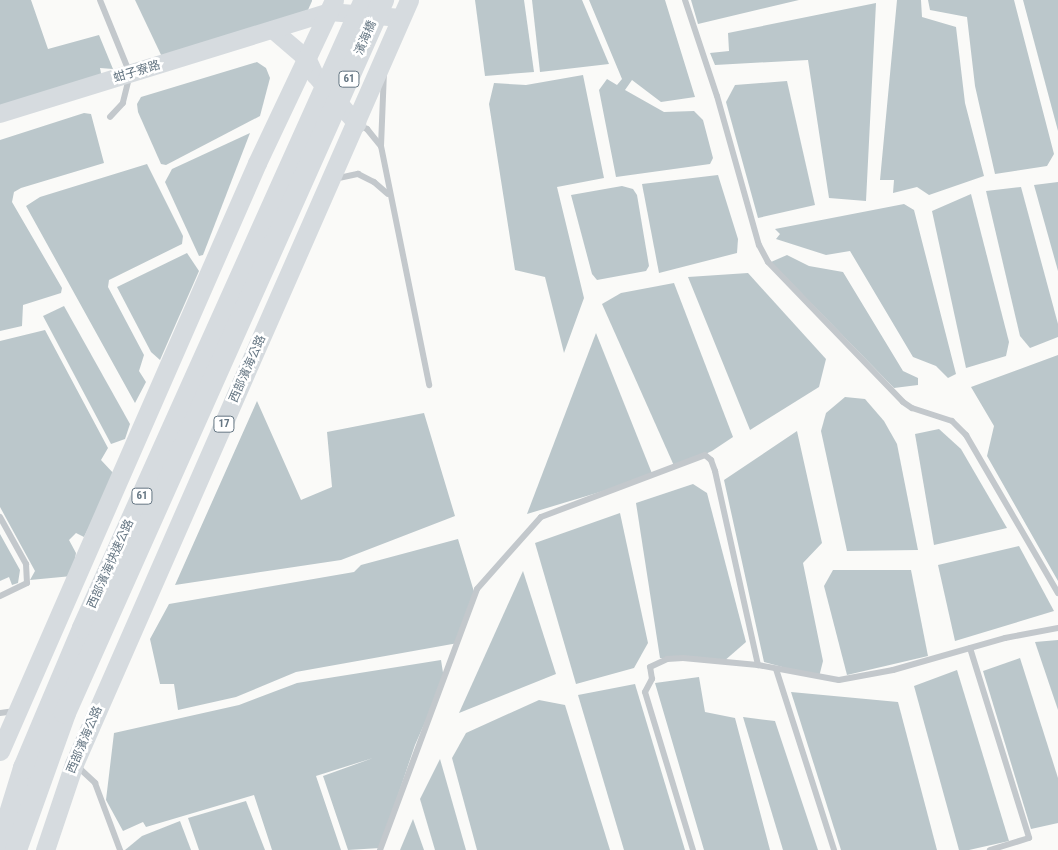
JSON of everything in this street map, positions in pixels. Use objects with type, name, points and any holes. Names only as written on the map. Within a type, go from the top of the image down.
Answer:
[{"type":"highway","name":"濱海橋","points":[[306,155],[365,0]]},
{"type":"highway","name":"濱海橋","points":[[306,155],[381,0]]},
{"type":"highway","name":"西部濱海快速公路","points":[[0,846],[24,768],[83,628],[306,155]]},
{"type":"highway","name":"西部濱海快速公路","points":[[16,850],[69,704],[306,155]]},
{"type":"main road","name":"西部濱海公路","points":[[45,850],[74,764],[330,180],[357,124],[409,0]]},
{"type":"main road","points":[[0,751],[8,712],[258,163],[332,6]]},
{"type":"street","points":[[381,0],[401,18]]},
{"type":"street","name":"蚶子寮路","points":[[0,114],[273,30],[332,6]]},
{"type":"street","points":[[332,6],[401,18]]},
{"type":"street","points":[[273,30],[308,60],[315,75],[357,124]]},
{"type":"street","points":[[308,60],[343,69],[384,58]]},
{"type":"lane","points":[[100,0],[130,74],[123,103],[110,117]]},
{"type":"lane","points":[[685,0],[717,96],[758,245],[768,262],[903,402],[912,408],[952,422],[966,435],[1058,593]]},
{"type":"lane","points":[[384,58],[381,146],[388,194],[429,385]]},
{"type":"lane","points":[[357,124],[367,128],[381,146]]},
{"type":"lane","points":[[330,180],[358,174],[388,194]]},
{"type":"lane","points":[[378,849],[477,588],[541,516],[705,455],[715,471],[758,665]]},
{"type":"lane","points":[[0,517],[26,564],[27,583],[0,596]]},
{"type":"lane","points":[[693,850],[645,692],[652,679],[650,666],[668,659],[683,658],[758,665],[776,670],[840,680],[893,670],[970,648],[1058,628]]},
{"type":"lane","points":[[970,648],[1029,838],[990,850]]},
{"type":"lane","points":[[776,670],[834,850]]},
{"type":"lane","points":[[74,764],[95,783],[110,816],[120,850]]},
{"type":"shaded area","points":[[0,0],[31,0],[48,49],[99,35],[113,69],[100,68],[102,78],[0,107]]},
{"type":"shaded area","points":[[135,0],[312,1],[308,10],[163,59]]},
{"type":"shaded area","points":[[475,0],[524,0],[534,72],[485,76]]},
{"type":"shaded area","points":[[532,0],[582,0],[609,64],[540,72]]},
{"type":"shaded area","points":[[589,0],[665,0],[695,97],[661,102],[632,80],[625,90],[664,112],[694,111],[703,120],[713,158],[710,164],[616,177],[599,90],[607,79],[617,85],[622,79]]},
{"type":"shaded area","points":[[691,0],[799,0],[698,24]]},
{"type":"shaded area","points":[[897,0],[921,0],[922,17],[956,27],[965,103],[984,176],[929,195],[917,187],[893,193],[894,180],[880,180]]},
{"type":"shaded area","points":[[928,0],[1014,0],[1054,154],[1047,166],[995,174],[975,86],[967,17],[930,10]]},
{"type":"shaded area","points":[[1023,0],[1058,0],[1058,131]]},
{"type":"shaded area","points":[[876,3],[866,201],[829,198],[808,60],[715,65],[710,53],[729,51],[728,33]]},
{"type":"shaded area","points":[[257,62],[266,68],[270,78],[260,116],[166,165],[161,164],[138,112],[137,104],[141,97]]},
{"type":"shaded area","points":[[583,75],[604,178],[557,187],[584,298],[564,353],[545,277],[515,270],[489,104],[494,83],[526,85]]},
{"type":"shaded area","points":[[787,81],[815,205],[758,218],[726,102],[735,85]]},
{"type":"shaded area","points":[[84,113],[91,114],[104,163],[21,188],[14,192],[12,202],[62,288],[61,293],[23,305],[22,326],[0,331],[0,140]]},
{"type":"shaded area","points":[[250,133],[203,255],[199,256],[165,182],[172,169]]},
{"type":"shaded area","points":[[147,164],[183,236],[182,244],[109,280],[108,287],[144,355],[139,371],[146,382],[135,403],[26,206],[40,197]]},
{"type":"shaded area","points":[[718,175],[738,239],[737,253],[659,273],[642,184]]},
{"type":"shaded area","points":[[1058,182],[1058,271],[1034,185]]},
{"type":"shaded area","points":[[622,186],[633,189],[637,195],[649,266],[646,271],[597,280],[592,274],[571,195]]},
{"type":"shaded area","points":[[1021,187],[1058,324],[1058,337],[1030,348],[1020,336],[986,191]]},
{"type":"shaded area","points":[[971,194],[1009,342],[1006,356],[966,368],[932,211]]},
{"type":"shaded area","points":[[904,204],[914,210],[956,374],[948,378],[936,366],[913,357],[850,251],[826,255],[776,239],[780,234],[775,229]]},
{"type":"shaded area","points":[[187,253],[199,271],[160,360],[151,352],[117,287]]},
{"type":"shaded area","points":[[787,255],[809,266],[843,272],[903,371],[918,378],[918,385],[894,388],[771,262]]},
{"type":"shaded area","points":[[748,273],[826,359],[819,387],[750,430],[688,277]]},
{"type":"shaded area","points":[[674,283],[733,437],[712,451],[675,468],[602,304],[621,293]]},
{"type":"shaded area","points":[[64,306],[130,424],[125,439],[111,444],[43,316]]},
{"type":"shaded area","points":[[45,330],[108,448],[101,460],[115,475],[84,537],[76,533],[69,540],[76,553],[72,576],[30,580],[35,571],[0,507],[0,341]]},
{"type":"shaded area","points":[[596,333],[653,476],[527,514]]},
{"type":"shaded area","points":[[1058,355],[1058,581],[987,456],[994,426],[971,387]]},
{"type":"shaded area","points":[[845,397],[865,399],[884,421],[897,444],[918,550],[847,551],[821,431],[826,413]]},
{"type":"shaded area","points":[[257,401],[301,500],[332,487],[327,432],[424,413],[455,516],[341,560],[175,585]]},
{"type":"shaded area","points":[[939,429],[961,449],[1007,528],[934,545],[915,434]]},
{"type":"shaded area","points":[[797,431],[822,543],[803,563],[823,661],[819,677],[764,662],[724,480]]},
{"type":"shaded area","points":[[693,484],[707,493],[746,642],[723,662],[660,658],[636,503]]},
{"type":"shaded area","points":[[620,513],[648,643],[634,668],[576,684],[535,543]]},
{"type":"shaded area","points":[[0,534],[20,570],[18,583],[12,585],[9,577],[0,581]]},
{"type":"shaded area","points":[[458,539],[475,595],[458,643],[296,672],[236,697],[178,710],[174,684],[160,684],[150,639],[169,604],[354,572],[361,565]]},
{"type":"shaded area","points":[[1019,546],[1054,611],[955,641],[938,565]]},
{"type":"shaded area","points":[[833,570],[911,570],[928,656],[847,675],[824,586]]},
{"type":"shaded area","points":[[523,571],[556,674],[459,713]]},
{"type":"shaded area","points":[[1058,640],[1058,710],[1035,642]]},
{"type":"shaded area","points":[[1020,658],[1058,778],[1058,823],[1031,829],[983,671]]},
{"type":"shaded area","points":[[441,660],[444,679],[415,745],[380,848],[348,850],[323,776],[373,758],[316,776],[341,850],[272,850],[254,795],[146,827],[143,822],[123,831],[106,800],[114,733],[239,705],[297,683]]},
{"type":"shaded area","points":[[957,670],[1009,841],[969,850],[959,850],[914,686]]},
{"type":"shaded area","points":[[699,677],[705,712],[735,718],[770,850],[704,850],[655,683]]},
{"type":"shaded area","points":[[635,684],[685,850],[624,850],[578,695]]},
{"type":"shaded area","points":[[791,692],[898,702],[937,850],[841,850]]},
{"type":"shaded area","points":[[539,700],[565,705],[610,850],[477,850],[452,758],[466,733]]},
{"type":"shaded area","points":[[743,717],[775,721],[818,850],[783,850]]},
{"type":"shaded area","points":[[440,759],[466,850],[435,850],[420,799]]},
{"type":"shaded area","points":[[246,801],[265,850],[199,850],[188,818]]},
{"type":"shaded area","points":[[413,819],[424,850],[400,850]]},
{"type":"shaded area","points":[[180,821],[191,850],[125,850],[142,836]]}]
